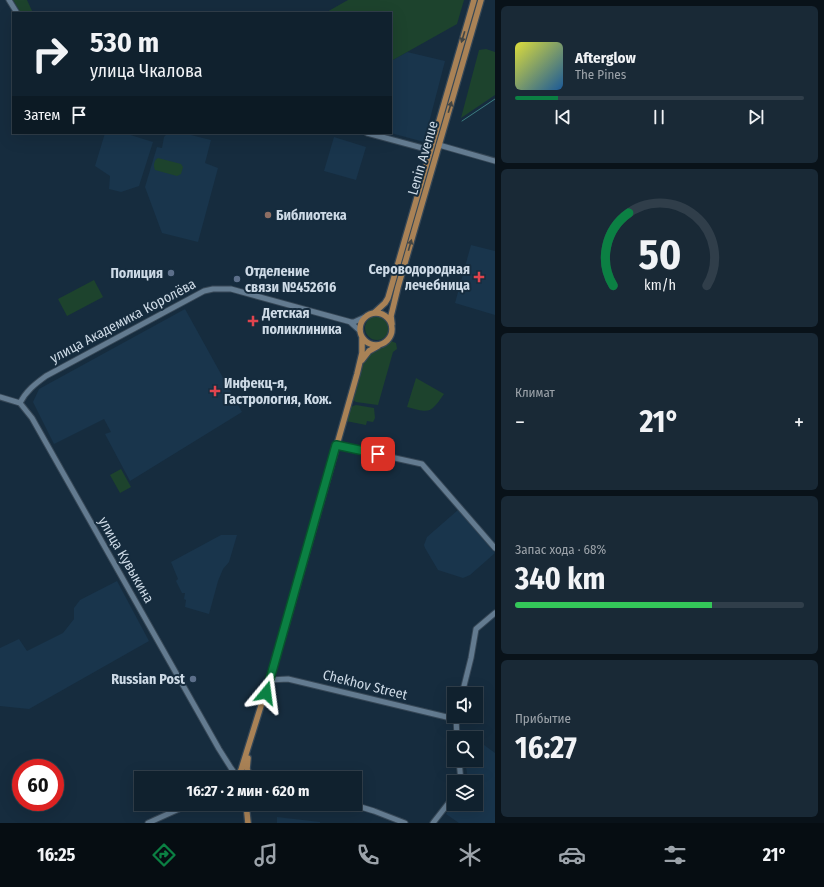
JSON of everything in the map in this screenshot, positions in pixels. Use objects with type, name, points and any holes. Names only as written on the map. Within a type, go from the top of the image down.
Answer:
[{"type":"main road","name":"Lenin Avenue","points":[[374,313],[386,303],[388,298],[474,0]]},
{"type":"main road","name":"Lenin Avenue","points":[[392,324],[391,316],[398,287],[482,0]]},
{"type":"main road","points":[[432,143],[439,145]]},
{"type":"main road","points":[[430,150],[437,152]]},
{"type":"main road","points":[[240,771],[254,731],[357,374],[362,353],[361,324],[365,317],[374,313],[386,316],[392,324],[390,337],[386,342],[369,351],[365,355],[357,374]]},
{"type":"main road","points":[[361,334],[370,344],[380,345]]},
{"type":"main road","points":[[248,771],[247,765],[254,731]]},
{"type":"main road","points":[[246,811],[248,823]]},
{"type":"street","points":[[10,0],[16,12]]},
{"type":"street","points":[[371,134],[430,150]]},
{"type":"street","points":[[439,145],[495,161]]},
{"type":"street","name":"улица Академика Королёва","points":[[20,403],[24,395],[31,387],[46,376],[194,297],[213,289],[231,289],[354,322],[365,317]]},
{"type":"street","points":[[344,320],[354,324],[361,334]]},
{"type":"street","points":[[0,397],[20,403]]},
{"type":"street","name":"улица Кувыкина","points":[[20,403],[32,418],[232,771]]},
{"type":"street","points":[[336,445],[422,464],[495,548]]},
{"type":"street","points":[[464,687],[476,629],[495,613]]},
{"type":"street","name":"Chekhov Street","points":[[269,680],[284,678],[447,715]]},
{"type":"street","points":[[433,823],[447,805]]},
{"type":"street","points":[[362,807],[405,823]]},
{"type":"street","points":[[148,823],[175,811]]},
{"type":"shaded area","points":[[407,52],[445,61],[424,142],[392,133],[392,60]]},
{"type":"shaded area","points":[[105,134],[127,134],[153,142],[139,186],[121,192],[109,189],[110,176],[95,166]]},
{"type":"shaded area","points":[[167,134],[187,134],[211,140],[205,163],[218,168],[198,242],[162,233],[145,187],[157,147],[162,148],[164,137]]},
{"type":"shaded area","points":[[334,137],[366,147],[356,180],[324,171]]},
{"type":"shaded area","name":"Сероводородная лечебница","points":[[471,245],[495,251],[495,315],[455,303]]},
{"type":"shaded area","points":[[185,309],[242,412],[130,481],[105,434],[111,432],[104,419],[54,444],[33,402],[39,389]]},
{"type":"shaded area","points":[[458,510],[495,553],[470,575],[463,578],[438,570],[424,545],[427,537]]},
{"type":"shaded area","points":[[221,535],[237,535],[229,562],[223,569],[218,581],[209,614],[185,607],[185,593],[182,593],[176,581],[178,579],[171,562]]},
{"type":"shaded area","points":[[117,581],[149,641],[29,709],[0,706],[0,648],[19,639],[27,651],[63,633],[74,619],[74,608],[80,600]]},
{"type":"shaded area","points":[[483,744],[495,753],[495,823],[459,823],[446,814],[448,811],[483,811],[483,775],[467,775],[466,767],[483,767]]},
{"type":"shaded area","points":[[277,817],[320,822],[320,823],[277,823]]},
{"type":"green space","points":[[13,0],[27,0],[33,12],[20,12]]},
{"type":"green space","points":[[348,0],[464,0],[457,24],[392,60],[392,12],[327,12]]},
{"type":"green space","points":[[486,49],[495,52],[495,95],[461,118],[479,50]]},
{"type":"green space","points":[[158,158],[181,164],[183,167],[181,174],[177,176],[155,170],[154,163]]},
{"type":"green space","points":[[94,280],[103,297],[67,316],[58,299]]},
{"type":"green space","points":[[377,316],[386,319],[389,328],[386,337],[377,340],[368,337],[365,328],[368,319]]},
{"type":"green space","points":[[391,341],[396,343],[397,349],[393,352],[378,405],[356,402],[352,399],[363,361],[368,354],[376,349],[384,347]]},
{"type":"green space","points":[[416,378],[444,394],[436,405],[429,410],[425,411],[407,407]]},
{"type":"green space","points":[[356,405],[374,408],[375,418],[373,422],[367,421],[366,425],[346,421],[350,407]]},
{"type":"green space","points":[[121,469],[131,487],[120,493],[110,475]]},
{"type":"waterway","points":[[462,121],[495,99]]},
{"type":"place","name":"Библиотека","points":[[268,215]]},
{"type":"place","name":"Полиция","points":[[171,273]]},
{"type":"place","name":"Сероводородная лечебница","points":[[479,277]]},
{"type":"place","name":"Отделение связи №452616","points":[[237,279]]},
{"type":"place","name":"Детская поликлиника","points":[[253,321]]},
{"type":"place","name":"Инфекц-я, Гастрология, Кож.","points":[[215,391]]},
{"type":"place","name":"Russian Post","points":[[193,679]]},
{"type":"route","points":[[266,693],[336,445],[378,454]]}]
